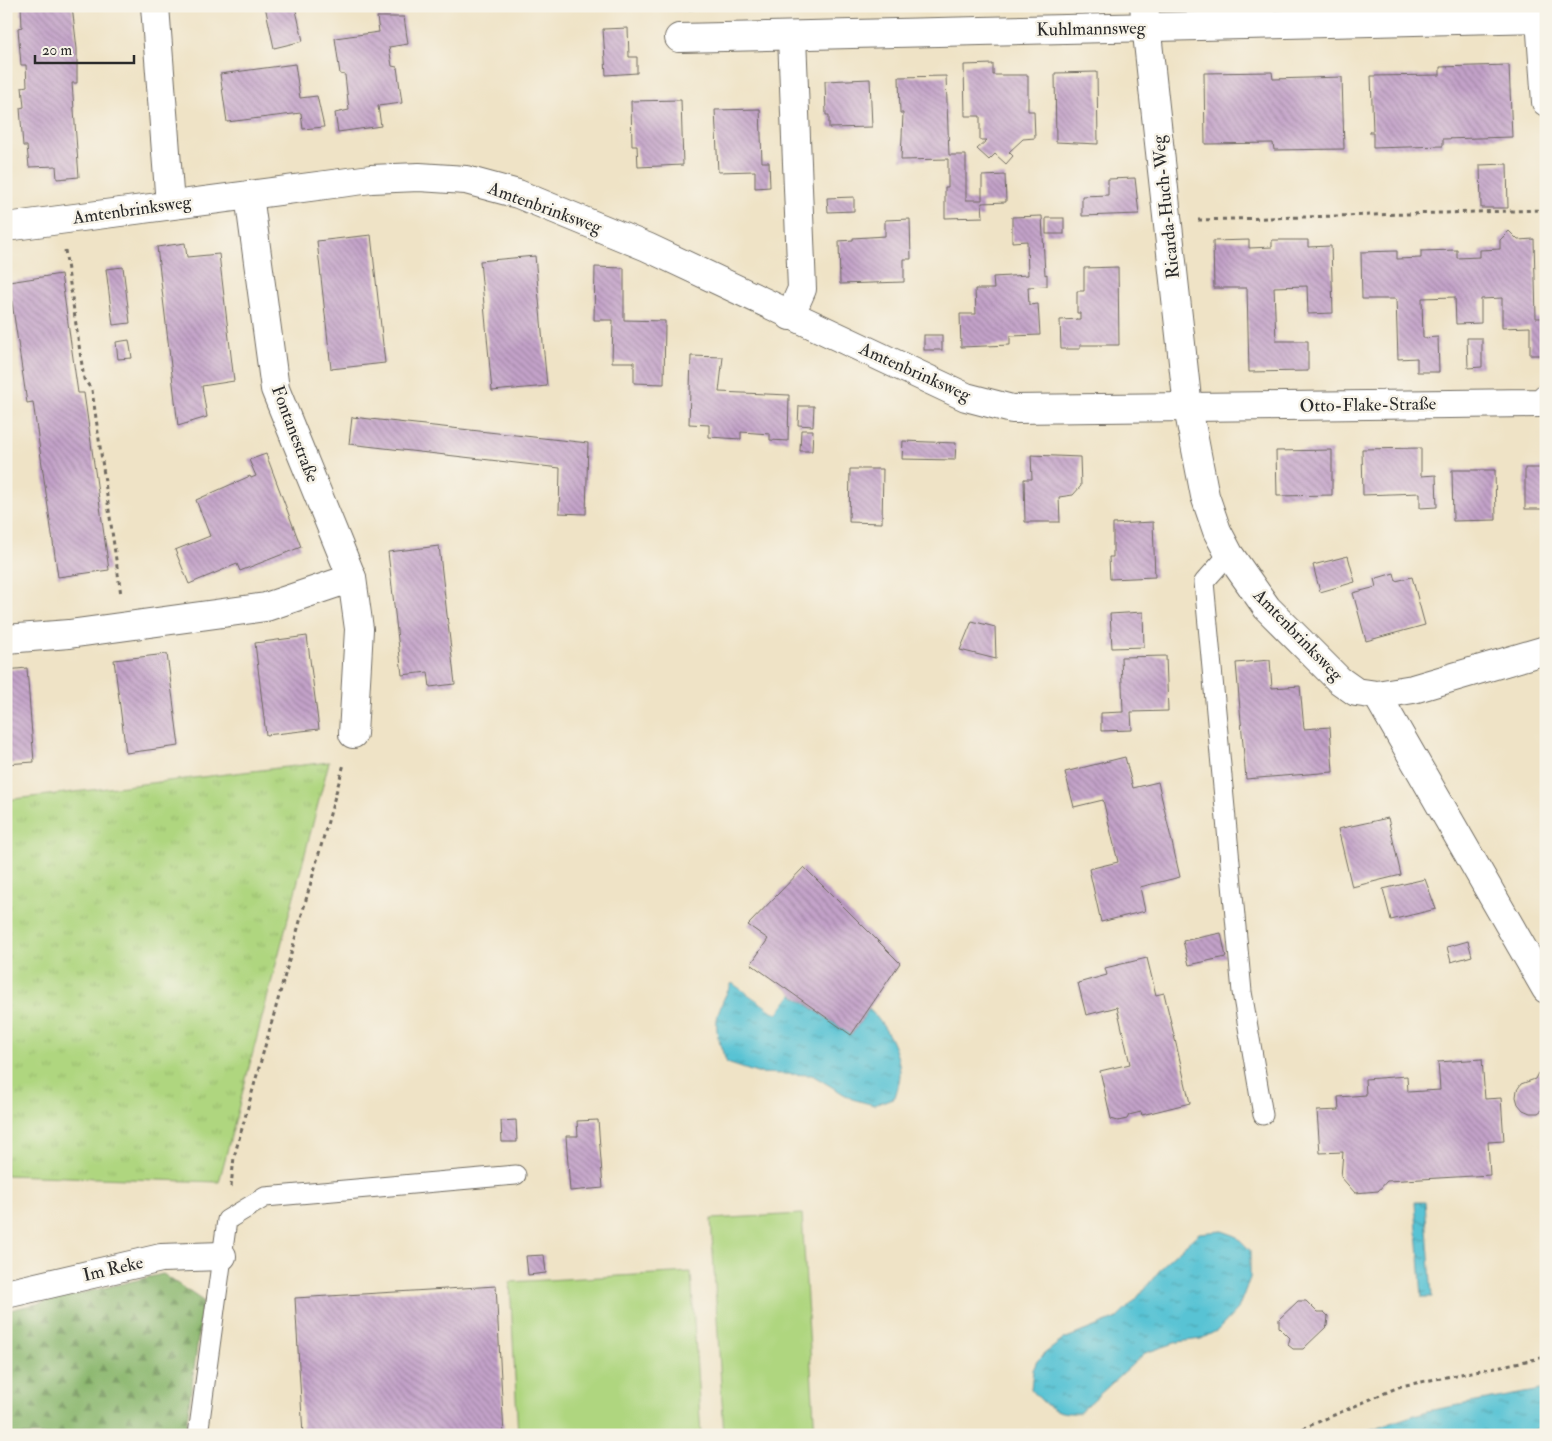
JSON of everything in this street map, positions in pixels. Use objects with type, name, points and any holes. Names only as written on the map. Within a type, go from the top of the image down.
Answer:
[{"type":"street","points":[[155,6],[170,205]]},
{"type":"street","name":"Kuhlmannsweg","points":[[679,38],[792,37],[1145,17],[1543,18],[1546,102]]},
{"type":"street","name":"Ricarda-Huch-Weg","points":[[1145,17],[1188,408]]},
{"type":"street","points":[[790,316],[802,289],[792,37]]},
{"type":"street","name":"Amtenbrinksweg","points":[[6,227],[371,179],[419,177],[466,180],[518,194],[647,247],[790,316],[966,397],[1012,409],[1188,408],[1205,496],[1217,531],[1229,554],[1267,608],[1339,680],[1356,692],[1377,695]]},
{"type":"street","name":"Fontanestraße","points":[[249,195],[275,388],[352,578],[359,629],[352,734]]},
{"type":"street","name":"Otto-Flake-Straße","points":[[1188,408],[1541,403],[1546,398]]},
{"type":"street","points":[[6,639],[126,627],[266,607],[352,578]]},
{"type":"street","points":[[1546,650],[1413,689],[1377,695],[1546,989]]},
{"type":"street","name":"Im Reke","points":[[6,1294],[161,1258],[222,1256]]},
{"type":"lane","points":[[1229,554],[1204,582],[1242,992],[1263,1115]]},
{"type":"lane","points":[[198,1435],[227,1220],[265,1197],[516,1175]]},
{"type":"path","points":[[1168,221],[1546,210]]},
{"type":"path","points":[[61,220],[84,379],[92,390],[126,627]]},
{"type":"path","points":[[227,1220],[234,1156],[352,734]]},
{"type":"path","points":[[1288,1435],[1401,1386],[1546,1357]]},
{"type":"green space","points":[[329,762],[219,1182],[6,1175],[6,800]]},
{"type":"green space","points":[[802,1214],[815,1435],[724,1435],[711,1219]]},
{"type":"green space","points":[[691,1272],[701,1435],[518,1435],[510,1282]]},
{"type":"green space","points":[[163,1274],[203,1301],[185,1435],[6,1435],[6,1311]]},
{"type":"water","points":[[732,983],[777,1014],[792,994],[851,1035],[869,1009],[886,1030],[897,1057],[900,1077],[895,1097],[874,1105],[852,1099],[812,1075],[757,1073],[727,1063],[719,1040],[717,1022],[721,1005]]},
{"type":"water","points":[[1415,1202],[1425,1202],[1432,1297],[1422,1297]]},
{"type":"water","points":[[1222,1231],[1236,1236],[1250,1250],[1250,1278],[1238,1309],[1218,1330],[1201,1339],[1178,1342],[1145,1353],[1079,1413],[1057,1411],[1047,1405],[1031,1389],[1033,1370],[1037,1361],[1044,1354],[1064,1339],[1117,1318],[1137,1298],[1169,1259],[1199,1233]]},
{"type":"water","points":[[1546,1389],[1546,1428],[1508,1435],[1354,1435],[1427,1411]]},
{"type":"pier","points":[[733,980],[777,1010],[790,992],[792,994],[777,1014],[730,981]]},
{"type":"building","points":[[21,6],[72,6],[77,49],[77,83],[72,83],[79,177],[57,179],[56,166],[29,167],[27,146],[23,146],[20,108],[24,107],[22,87],[27,86],[26,65],[21,65],[18,28],[22,27]]},
{"type":"building","points":[[265,6],[295,6],[303,41],[274,48]]},
{"type":"building","points":[[673,6],[702,6],[702,9],[673,11]]},
{"type":"building","points":[[1205,6],[1233,6],[1233,14],[1205,14]]},
{"type":"building","points":[[377,17],[404,17],[408,44],[389,47],[392,66],[397,67],[402,103],[378,106],[381,126],[338,132],[335,113],[349,110],[345,75],[340,74],[335,38],[379,32]]},
{"type":"building","points":[[628,28],[629,57],[637,57],[637,73],[606,75],[603,29]]},
{"type":"building","points":[[295,64],[300,98],[317,96],[324,127],[303,129],[301,113],[227,122],[220,74]]},
{"type":"building","points":[[993,64],[993,75],[1028,75],[1028,111],[1034,111],[1035,138],[1023,139],[1009,152],[1013,156],[1006,164],[995,154],[989,160],[977,149],[987,140],[980,140],[980,116],[965,116],[964,65]]},
{"type":"building","points":[[1509,65],[1512,137],[1443,139],[1443,146],[1373,148],[1373,133],[1369,133],[1369,131],[1373,131],[1371,76],[1440,75],[1440,67]]},
{"type":"building","points":[[1097,72],[1098,144],[1056,142],[1055,73]]},
{"type":"building","points":[[1272,72],[1273,79],[1342,77],[1344,149],[1274,150],[1273,143],[1205,144],[1204,73]]},
{"type":"building","points":[[946,76],[949,155],[966,155],[966,200],[982,200],[982,176],[1005,175],[1006,202],[982,203],[983,217],[945,218],[945,187],[948,187],[948,159],[901,160],[903,113],[900,113],[899,77]]},
{"type":"building","points":[[870,79],[872,127],[829,128],[829,115],[826,115],[825,81]]},
{"type":"building","points":[[681,100],[683,165],[638,167],[637,146],[632,146],[631,101]]},
{"type":"building","points":[[760,109],[762,162],[769,162],[770,187],[755,188],[755,171],[718,172],[715,110]]},
{"type":"building","points":[[1507,164],[1508,208],[1481,208],[1480,165]]},
{"type":"building","points":[[1135,178],[1139,214],[1082,216],[1082,196],[1108,195],[1108,179]]},
{"type":"building","points":[[854,197],[854,211],[828,212],[827,198]]},
{"type":"building","points":[[1042,216],[1047,286],[1028,287],[1029,305],[1038,304],[1040,335],[1010,336],[1010,345],[961,347],[960,314],[976,314],[975,289],[994,289],[993,277],[1028,275],[1027,241],[1012,242],[1012,217]]},
{"type":"building","points":[[1046,218],[1064,218],[1064,234],[1046,234]]},
{"type":"building","points":[[910,219],[911,259],[904,259],[904,282],[840,284],[839,241],[885,236],[885,220]]},
{"type":"building","points":[[1509,231],[1518,240],[1534,239],[1536,318],[1543,318],[1544,355],[1530,355],[1530,327],[1502,328],[1502,298],[1481,299],[1481,323],[1456,324],[1455,297],[1422,298],[1423,338],[1438,337],[1439,372],[1417,372],[1417,358],[1398,359],[1396,299],[1362,299],[1361,252],[1397,251],[1397,259],[1421,258],[1421,251],[1457,250],[1457,258],[1480,257],[1480,250],[1500,249],[1500,240]]},
{"type":"building","points":[[371,235],[385,363],[331,369],[317,241]]},
{"type":"building","points":[[1249,240],[1249,248],[1272,247],[1272,240],[1308,240],[1308,247],[1331,246],[1333,313],[1308,314],[1307,286],[1274,287],[1276,341],[1308,341],[1308,371],[1249,372],[1247,288],[1214,288],[1213,241]]},
{"type":"building","points":[[185,243],[187,257],[219,254],[234,381],[202,386],[207,417],[178,426],[157,247]]},
{"type":"building","points":[[535,256],[547,386],[492,391],[480,261]]},
{"type":"building","points":[[123,267],[130,323],[113,325],[106,269]]},
{"type":"building","points":[[595,267],[624,268],[624,320],[665,321],[664,384],[634,383],[634,362],[612,362],[613,320],[594,320]]},
{"type":"building","points":[[1118,267],[1119,345],[1080,345],[1080,349],[1061,349],[1060,320],[1080,319],[1080,313],[1077,313],[1077,291],[1084,291],[1084,268]]},
{"type":"building","points":[[61,274],[78,393],[84,393],[109,570],[58,577],[33,402],[27,403],[9,282]]},
{"type":"building","points":[[924,335],[942,335],[942,350],[924,350]]},
{"type":"building","points":[[1467,338],[1482,338],[1482,367],[1468,368]]},
{"type":"building","points":[[129,340],[132,358],[118,359],[116,342]]},
{"type":"building","points":[[691,356],[723,357],[719,392],[789,395],[788,441],[770,440],[770,434],[741,432],[741,439],[709,437],[709,425],[689,424]]},
{"type":"building","points":[[799,406],[814,406],[813,426],[798,425]]},
{"type":"building","points":[[352,417],[588,443],[586,514],[559,513],[560,468],[349,444]]},
{"type":"building","points":[[801,430],[813,430],[812,451],[800,451]]},
{"type":"building","points":[[903,441],[956,443],[955,460],[902,459]]},
{"type":"building","points":[[1421,448],[1421,476],[1436,475],[1437,507],[1420,508],[1420,493],[1363,495],[1362,449]]},
{"type":"building","points":[[1332,450],[1332,495],[1277,496],[1276,451]]},
{"type":"building","points":[[266,454],[301,547],[240,571],[237,564],[189,584],[175,550],[210,536],[196,500],[250,476],[251,478],[256,476],[249,460]]},
{"type":"building","points":[[1031,455],[1080,457],[1081,486],[1073,495],[1059,497],[1060,522],[1025,522],[1024,479],[1032,479]]},
{"type":"building","points":[[1525,468],[1546,468],[1546,509],[1525,509]]},
{"type":"building","points":[[850,469],[883,469],[882,523],[849,522]]},
{"type":"building","points":[[1452,470],[1495,470],[1496,520],[1453,521]]},
{"type":"building","points":[[1153,522],[1155,577],[1110,579],[1109,557],[1113,557],[1113,524]]},
{"type":"building","points":[[439,546],[455,684],[430,687],[428,672],[402,675],[388,552]]},
{"type":"building","points":[[1348,556],[1355,582],[1320,592],[1313,565]]},
{"type":"building","points":[[1394,573],[1396,581],[1412,577],[1425,625],[1366,641],[1353,593],[1376,587],[1374,579]]},
{"type":"building","points":[[1143,612],[1144,647],[1112,648],[1110,614]]},
{"type":"building","points":[[972,621],[995,627],[996,659],[960,650]]},
{"type":"building","points":[[307,636],[319,729],[266,735],[255,643]]},
{"type":"building","points":[[167,654],[179,746],[126,753],[114,660]]},
{"type":"building","points":[[1166,656],[1168,711],[1131,712],[1132,730],[1101,731],[1101,713],[1123,712],[1121,657]]},
{"type":"building","points":[[1270,660],[1272,688],[1300,686],[1304,729],[1330,727],[1333,772],[1246,779],[1236,663]]},
{"type":"building","points":[[27,668],[34,762],[6,764],[6,670]]},
{"type":"building","points":[[1125,757],[1133,788],[1158,782],[1180,877],[1140,887],[1145,911],[1101,922],[1089,869],[1118,862],[1113,841],[1103,800],[1074,807],[1065,772]]},
{"type":"building","points":[[1388,818],[1401,875],[1352,887],[1338,829]]},
{"type":"building","points":[[804,867],[900,963],[851,1035],[751,964],[768,939],[748,925]]},
{"type":"building","points":[[1425,879],[1436,909],[1391,920],[1383,889]]},
{"type":"building","points":[[1221,933],[1226,957],[1189,965],[1183,941]]},
{"type":"building","points":[[1468,941],[1472,956],[1451,962],[1447,947]]},
{"type":"building","points":[[1147,958],[1156,995],[1164,993],[1190,1103],[1142,1115],[1141,1112],[1129,1115],[1127,1119],[1118,1121],[1111,1119],[1100,1071],[1130,1064],[1117,1007],[1086,1015],[1078,983],[1107,975],[1105,968]]},
{"type":"building","points":[[1482,1059],[1485,1099],[1501,1098],[1504,1141],[1488,1142],[1490,1175],[1387,1181],[1378,1191],[1355,1193],[1341,1177],[1343,1152],[1320,1153],[1317,1111],[1339,1110],[1338,1097],[1366,1095],[1365,1079],[1407,1076],[1408,1092],[1440,1090],[1438,1062]]},
{"type":"building","points":[[1538,1073],[1546,1076],[1544,1082],[1546,1085],[1546,1107],[1538,1113],[1530,1113],[1523,1110],[1518,1104],[1517,1090],[1521,1084],[1535,1079]]},
{"type":"building","points":[[516,1120],[517,1142],[502,1142],[501,1121]]},
{"type":"building","points":[[598,1120],[603,1188],[570,1191],[566,1136],[578,1136],[577,1121]]},
{"type":"building","points":[[544,1255],[546,1273],[528,1275],[526,1256]]},
{"type":"building","points":[[496,1286],[504,1435],[303,1435],[295,1298]]},
{"type":"building","points":[[1298,1301],[1306,1301],[1317,1312],[1324,1312],[1328,1316],[1327,1326],[1303,1349],[1293,1349],[1288,1345],[1290,1338],[1279,1327],[1279,1319]]}]
